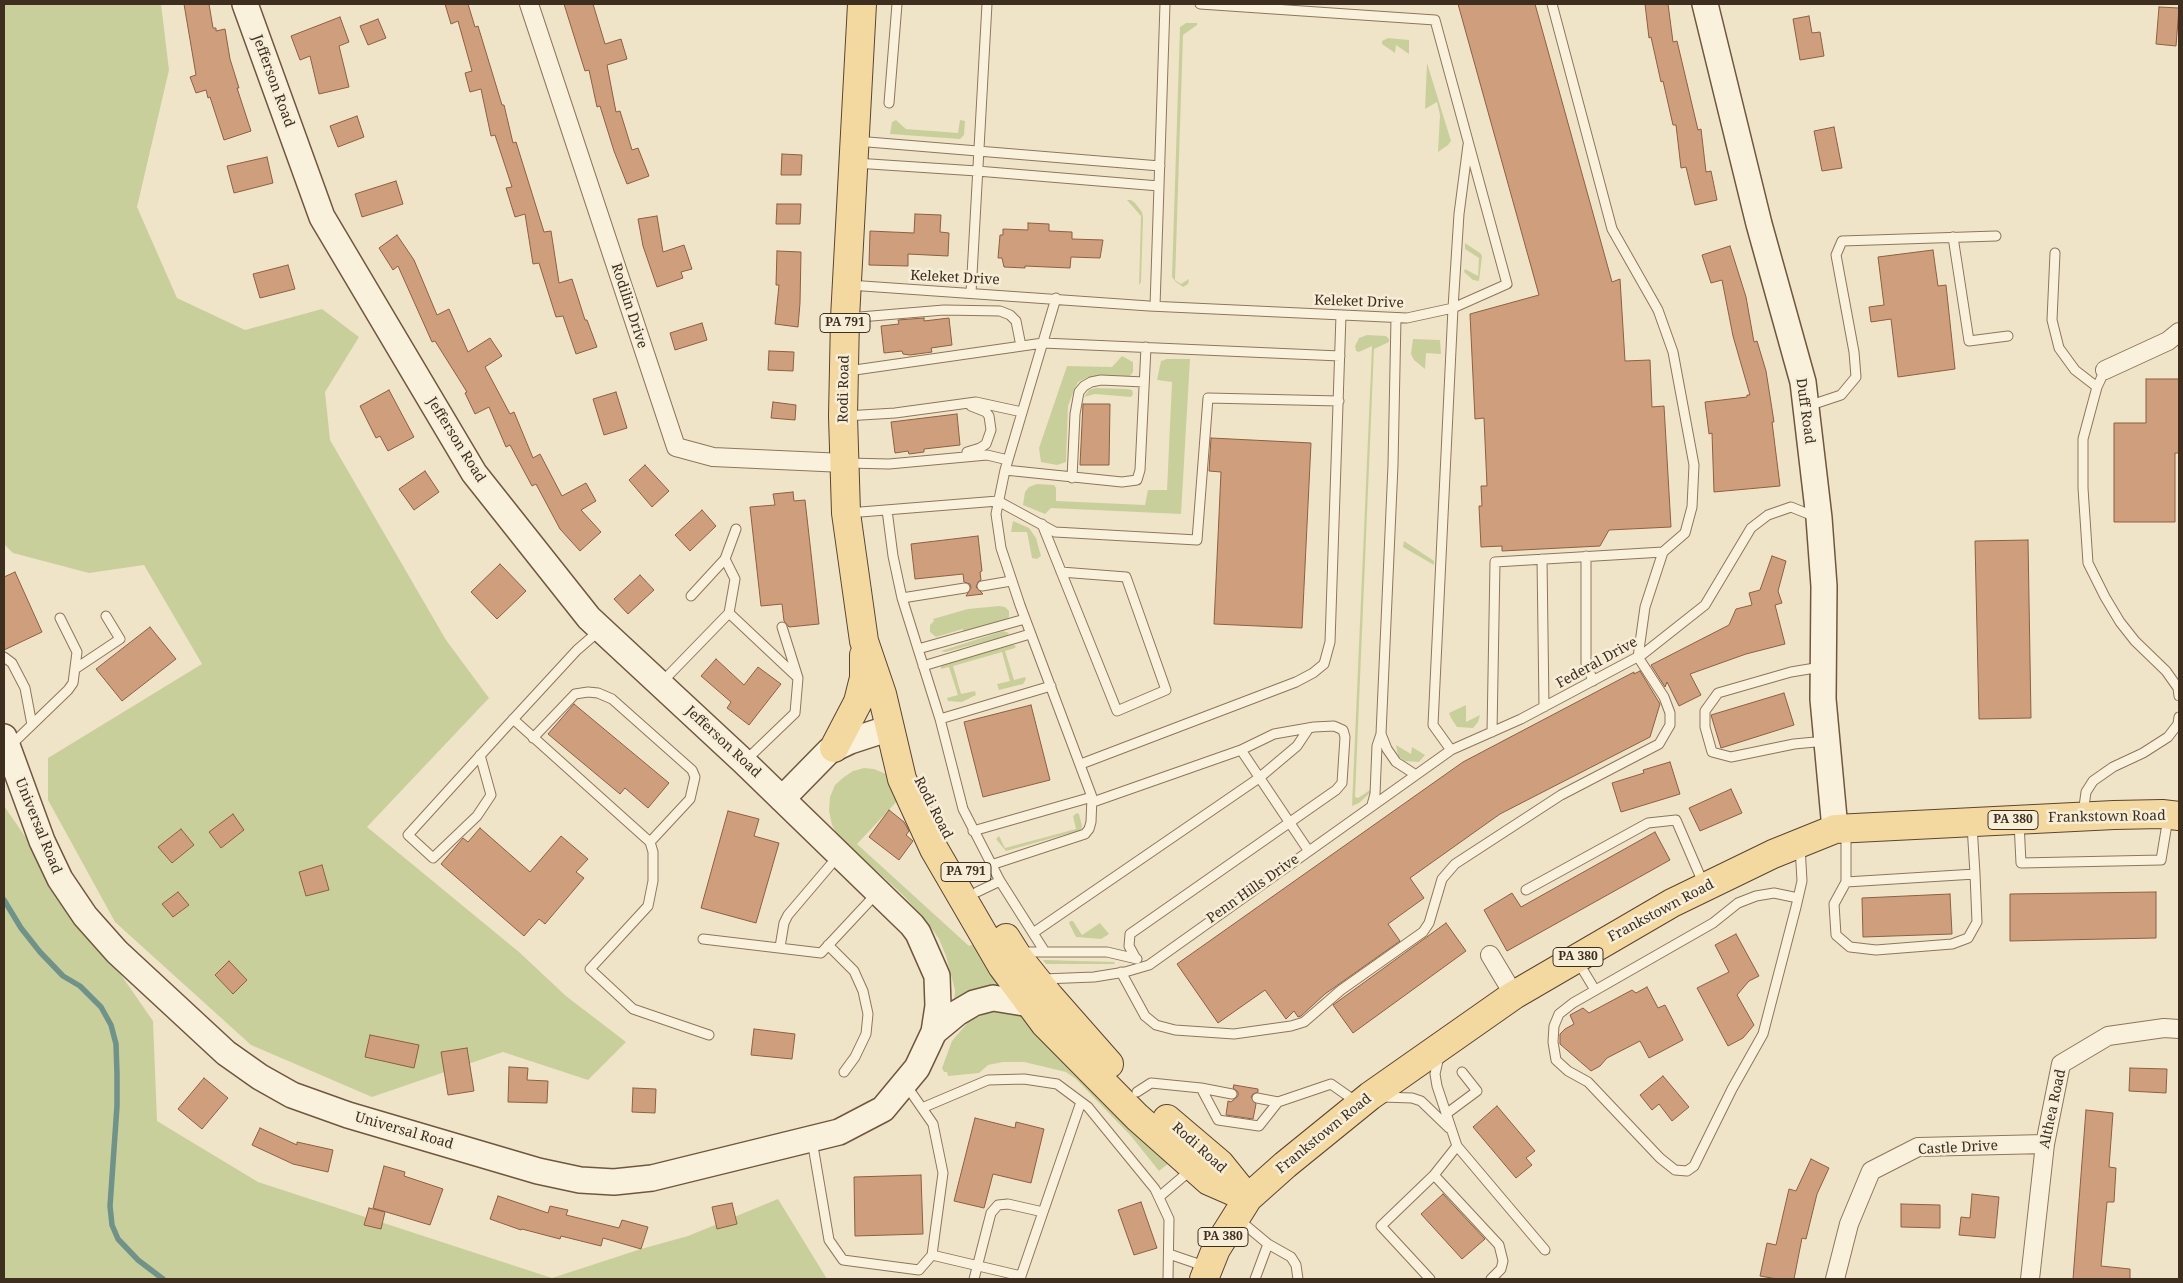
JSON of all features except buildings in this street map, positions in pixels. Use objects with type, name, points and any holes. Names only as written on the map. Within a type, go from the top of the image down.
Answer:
[{"type":"main road","name":"Rodi Road","points":[[862,4],[846,285],[843,416],[846,513],[864,641],[882,694],[902,779],[934,849],[1002,966],[1033,992],[1176,1128],[1220,1164],[1242,1208]]},
{"type":"main road","points":[[834,748],[858,702],[864,678],[864,641]]},
{"type":"main road","name":"Rodi Road","points":[[892,734],[1024,943],[1033,992],[1045,1024],[1137,1117],[1242,1208]]},
{"type":"main road","name":"Frankstown Road","points":[[1206,1273],[1216,1250],[1242,1208],[1284,1165],[1365,1100],[1514,995],[1672,903],[1773,854],[1840,828],[2082,817],[2174,816]]},
{"type":"street","name":"Jefferson Road","points":[[245,4],[322,217],[474,473],[589,618],[840,853]]},
{"type":"street","name":"Rodilin Drive","points":[[529,4],[676,447],[712,456],[844,463]]},
{"type":"street","name":"Duff Road","points":[[1705,4],[1759,224],[1803,382],[1819,518],[1824,586],[1824,699],[1840,828]]},
{"type":"street","points":[[2105,370],[2168,341],[2179,332]]},
{"type":"street","points":[[788,803],[819,759],[834,748],[892,734]]},
{"type":"street","points":[[788,803],[828,772],[842,763],[862,755],[892,734]]},
{"type":"street","name":"Universal Road","points":[[6,743],[42,841],[60,879],[84,916],[117,952],[226,1052],[260,1077],[292,1095],[395,1129],[538,1171],[580,1180],[614,1182],[652,1178],[839,1132],[883,1109],[917,1068],[934,1032],[938,1006],[937,976],[918,933],[840,853]]},
{"type":"street","points":[[1490,955],[1514,995]]},
{"type":"street","name":"Universal Road","points":[[934,1032],[957,1013],[974,1003],[992,998],[1033,992]]},
{"type":"street","name":"Althea Road","points":[[2030,1279],[2044,1144],[2061,1064],[2108,1036],[2164,1028],[2179,1029]]},
{"type":"street","name":"Castle Drive","points":[[1835,1279],[1849,1224],[1871,1170],[1918,1147],[2044,1144]]},
{"type":"lane","points":[[890,103],[897,4]]},
{"type":"lane","points":[[971,293],[987,4]]},
{"type":"lane","points":[[1155,306],[1165,4]]},
{"type":"lane","points":[[1200,4],[1435,20],[1468,141],[1459,214],[1453,308],[1433,725],[1452,750]]},
{"type":"lane","points":[[1121,972],[1145,1016],[1156,1025],[1175,1030],[1234,1034],[1291,1026],[1304,1022],[1341,990],[1422,932],[1430,923],[1442,879],[1455,864],[1561,795],[1658,744],[1670,725],[1670,713],[1664,697],[1638,657],[1645,607],[1663,552],[1685,533],[1692,507],[1694,465],[1673,352],[1658,310],[1612,230],[1552,4]]},
{"type":"lane","name":"Keleket Drive","points":[[846,285],[1155,306],[1396,318],[1407,318],[1453,308],[1507,284],[1468,141]]},
{"type":"lane","points":[[853,152],[978,151],[1160,166]]},
{"type":"lane","points":[[853,152],[977,171],[1159,186]]},
{"type":"lane","points":[[1806,407],[1840,395],[1856,377],[1854,352],[1836,255],[1842,241],[1996,236]]},
{"type":"lane","points":[[1953,237],[1969,341],[2008,336]]},
{"type":"lane","points":[[2055,253],[2052,320],[2059,348],[2074,370],[2096,388]]},
{"type":"lane","points":[[991,865],[1085,834],[1089,829],[1092,800],[1081,764],[1011,581],[1001,548],[996,514],[1005,470],[1056,298]]},
{"type":"lane","points":[[845,318],[944,310],[1000,311],[1010,315],[1016,322],[1021,346]]},
{"type":"lane","points":[[1081,764],[1296,682],[1313,673],[1324,664],[1330,642],[1342,315]]},
{"type":"lane","points":[[1372,805],[1377,746],[1381,734],[1393,465],[1396,318]]},
{"type":"lane","points":[[844,372],[1043,343],[1340,356]]},
{"type":"lane","points":[[1005,470],[1122,482],[1136,480],[1140,470],[1146,348]]},
{"type":"lane","points":[[2105,370],[2096,388],[2083,439],[2083,488],[2088,563],[2120,622],[2135,641],[2166,671],[2178,688],[2179,696]]},
{"type":"lane","points":[[1072,478],[1075,414],[1079,392],[1091,382],[1101,380],[1144,382]]},
{"type":"lane","points":[[846,513],[998,501],[1056,532],[1197,540],[1208,398],[1339,401]]},
{"type":"lane","points":[[843,416],[895,413],[976,402],[1022,412]]},
{"type":"lane","points":[[947,457],[980,448],[986,444],[990,437],[991,424],[986,412],[965,404]]},
{"type":"lane","points":[[844,463],[889,464],[947,457],[987,455],[1008,460]]},
{"type":"lane","name":"Federal Drive","points":[[1452,750],[1544,707],[1638,657],[1705,605],[1751,528],[1768,514],[1790,508],[1819,518]]},
{"type":"lane","points":[[887,510],[893,556],[902,598],[940,719],[963,809],[991,865],[988,887]]},
{"type":"lane","points":[[1042,524],[1061,572],[1117,711],[1166,690],[1126,577],[1061,572]]},
{"type":"lane","points":[[691,596],[725,559],[736,529]]},
{"type":"lane","points":[[1492,732],[1495,562],[1663,552]]},
{"type":"lane","points":[[1586,556],[1586,663],[1593,681]]},
{"type":"lane","points":[[661,684],[729,613],[735,579],[725,559]]},
{"type":"lane","points":[[1542,559],[1544,707]]},
{"type":"lane","points":[[982,586],[1011,581]]},
{"type":"lane","points":[[902,598],[965,588]]},
{"type":"lane","points":[[729,613],[798,678]]},
{"type":"lane","points":[[75,669],[120,639],[106,616]]},
{"type":"lane","points":[[6,743],[32,725],[73,683],[77,652],[60,618]]},
{"type":"lane","points":[[918,649],[1024,618]]},
{"type":"lane","points":[[744,762],[795,713],[798,678],[782,627]]},
{"type":"lane","points":[[480,755],[491,795],[477,816],[433,858],[408,835],[480,755],[577,650],[601,629]]},
{"type":"lane","points":[[923,666],[1030,634]]},
{"type":"lane","points":[[4,657],[12,663],[25,688],[32,725]]},
{"type":"lane","points":[[1824,667],[1791,672],[1718,693],[1705,711],[1705,727],[1712,752],[1731,758],[1794,744],[1828,741]]},
{"type":"lane","points":[[940,719],[1051,686]]},
{"type":"lane","points":[[533,738],[575,694],[582,692],[598,693],[612,699],[692,770],[695,777],[690,799],[650,842]]},
{"type":"lane","points":[[2082,817],[2086,792],[2093,781],[2113,767],[2143,753],[2168,737],[2178,724],[2179,717]]},
{"type":"lane","points":[[513,719],[650,842],[654,852],[654,881],[648,906],[590,969],[633,1009],[709,1035]]},
{"type":"lane","points":[[973,831],[1092,800],[1241,750],[1274,734],[1334,726],[1342,730],[1344,737],[1342,783],[1336,790],[1130,934],[1128,946],[1135,957]]},
{"type":"lane","points":[[1024,943],[1259,778],[1297,746],[1309,728]]},
{"type":"lane","points":[[1381,734],[1387,749],[1396,762],[1416,775]]},
{"type":"lane","points":[[1241,750],[1308,850]]},
{"type":"lane","name":"Penn Hills Drive","points":[[1033,992],[1149,965],[1308,850],[1452,750]]},
{"type":"lane","points":[[2018,820],[2021,863],[2161,860],[2174,816]]},
{"type":"lane","points":[[1526,890],[1648,823],[1676,820],[1705,887]]},
{"type":"lane","points":[[1840,828],[1846,882],[1834,904],[1836,935],[1850,946],[1876,950],[1952,944],[1968,938],[1977,922],[1972,822]]},
{"type":"lane","points":[[1798,898],[1774,893],[1756,896],[1738,903],[1713,923],[1573,1003],[1559,1014],[1554,1026],[1553,1042],[1556,1060],[1568,1071],[1588,1082],[1660,1158],[1674,1170],[1687,1171],[1694,1166],[1732,1089],[1763,1034],[1798,898],[1802,881],[1800,843]]},
{"type":"lane","points":[[780,947],[782,928],[788,915],[840,853]]},
{"type":"lane","points":[[1846,882],[1975,874]]},
{"type":"lane","points":[[703,939],[821,953],[879,891]]},
{"type":"lane","points":[[1024,943],[1045,952],[1107,952],[1135,957],[1149,965]]},
{"type":"lane","points":[[1024,943],[1045,952]]},
{"type":"lane","points":[[828,946],[854,971],[863,991],[868,1014],[866,1034],[855,1058],[844,1072]]},
{"type":"lane","points":[[1576,958],[1595,990]]},
{"type":"lane","points":[[1443,1044],[1435,1074],[1456,1146],[1544,1250]]},
{"type":"lane","points":[[1446,1114],[1477,1091],[1462,1072]]},
{"type":"lane","points":[[922,1108],[988,1080],[1024,1079],[1057,1084],[1088,1107],[1156,1189],[1169,1219],[1168,1279]]},
{"type":"lane","points":[[811,1138],[829,1240],[843,1260],[920,1275],[932,1255],[943,1173],[933,1124],[904,1083]]},
{"type":"lane","points":[[1137,1092],[1151,1083],[1201,1088],[1232,1094]]},
{"type":"lane","points":[[1257,1098],[1278,1102],[1331,1084],[1365,1100],[1412,1098],[1421,1101],[1428,1105],[1451,1130]]},
{"type":"lane","points":[[1201,1088],[1218,1120],[1259,1126],[1278,1102]]},
{"type":"lane","points":[[932,1255],[1023,1278],[1080,1102]]},
{"type":"lane","points":[[1430,1279],[1381,1226],[1434,1175],[1456,1146]]},
{"type":"lane","points":[[1159,1196],[1194,1168]]},
{"type":"lane","points":[[1434,1175],[1499,1245],[1503,1262],[1501,1269],[1491,1279]]},
{"type":"lane","points":[[974,1279],[991,1213],[998,1205],[1008,1204],[1043,1212]]},
{"type":"lane","points":[[1242,1208],[1268,1244],[1291,1257],[1296,1265],[1298,1279]]},
{"type":"lane","points":[[1255,1279],[1268,1244]]},
{"type":"lane","points":[[1169,1254],[1206,1273]]},
{"type":"green space","points":[[4,4],[161,4],[169,70],[137,207],[177,298],[245,330],[322,309],[359,337],[325,392],[330,440],[446,640],[489,698],[367,827],[519,952],[566,996],[626,1042],[588,1080],[503,1052],[372,1097],[251,1045],[115,922],[48,800],[48,758],[202,664],[144,565],[89,573],[13,553],[4,544]]},
{"type":"green space","points":[[1186,23],[1197,23],[1197,25],[1183,35],[1175,280],[1181,284],[1189,279],[1188,284],[1183,287],[1176,282],[1172,277],[1180,27]]},
{"type":"green space","points":[[1388,38],[1409,40],[1409,54],[1396,45],[1395,53],[1382,44],[1382,41]]},
{"type":"green space","points":[[1427,63],[1451,141],[1438,152],[1440,115],[1437,102],[1425,109]]},
{"type":"green space","points":[[896,120],[906,129],[958,133],[960,120],[965,121],[964,135],[960,139],[890,134],[892,122]]},
{"type":"green space","points":[[1127,200],[1135,203],[1142,212],[1143,218],[1141,282],[1139,285],[1141,216]]},
{"type":"green space","points":[[1465,243],[1482,256],[1479,281],[1473,280],[1464,272],[1465,269],[1478,276],[1479,258],[1465,249]]},
{"type":"green space","points":[[1367,335],[1386,336],[1389,342],[1374,349],[1355,797],[1358,798],[1370,790],[1371,792],[1359,803],[1352,806],[1372,346],[1359,352],[1356,351],[1355,346],[1359,338]]},
{"type":"green space","points":[[1413,339],[1440,340],[1441,354],[1426,353],[1425,369],[1414,360],[1411,354]]},
{"type":"green space","points":[[1122,356],[1133,362],[1133,372],[1130,376],[1088,377],[1078,382],[1068,406],[1066,462],[1057,465],[1041,462],[1039,448],[1067,366],[1112,367]]},
{"type":"green space","points":[[1167,359],[1190,359],[1181,514],[1051,508],[1045,514],[1023,505],[1025,492],[1029,487],[1037,484],[1054,485],[1056,488],[1056,501],[1145,505],[1148,490],[1167,490],[1172,382],[1157,380],[1161,361]]},
{"type":"green space","points":[[1096,388],[1127,389],[1132,390],[1133,394],[1131,397],[1095,394],[1084,397],[1089,390]]},
{"type":"green space","points":[[1013,521],[1029,528],[1036,538],[1041,556],[1037,559],[1032,558],[1027,532],[1011,532]]},
{"type":"green space","points":[[1404,541],[1434,561],[1434,565],[1403,547]]},
{"type":"green space","points":[[1005,607],[1009,611],[1009,617],[1006,620],[963,632],[963,629],[936,637],[930,632],[930,625],[934,621],[933,619],[968,609]]},
{"type":"green space","points":[[1003,631],[1009,633],[1007,636],[945,652],[941,651]]},
{"type":"green space","points":[[1011,644],[1016,646],[1015,648],[1005,651],[1014,680],[1025,677],[1026,679],[1023,684],[999,690],[997,684],[1010,681],[1002,652],[953,666],[961,694],[975,691],[976,695],[962,702],[948,701],[947,698],[958,695],[949,667],[941,669],[941,665]]},
{"type":"green space","points":[[1466,705],[1466,722],[1480,715],[1478,722],[1473,728],[1457,727],[1449,713]]},
{"type":"green space","points":[[1396,745],[1411,754],[1412,747],[1425,755],[1419,762],[1405,761],[1398,756]]},
{"type":"green space","points":[[864,768],[874,769],[886,774],[900,798],[857,844],[969,946],[977,943],[1003,990],[954,1003],[955,990],[946,956],[939,939],[928,923],[902,894],[838,836],[832,825],[829,811],[830,797],[835,785],[844,777],[853,771]]},
{"type":"green space","points":[[4,806],[153,1021],[157,1121],[258,1182],[552,1278],[688,1236],[778,1199],[827,1279],[4,1279]]},
{"type":"green space","points":[[1077,813],[1079,814],[1082,826],[1081,830],[1006,851],[996,839],[999,836],[1005,848],[1076,829],[1073,816]]},
{"type":"green space","points":[[1073,921],[1082,935],[1100,923],[1109,934],[1101,939],[1076,937],[1069,923]]},
{"type":"green space","points":[[1043,960],[1114,962],[1115,964],[1046,964]]},
{"type":"green space","points":[[991,1011],[1019,1015],[1032,1023],[1169,1163],[1159,1171],[1131,1136],[1076,1079],[1066,1072],[1024,1062],[1003,1062],[988,1065],[979,1073],[948,1076],[947,1072],[944,1072],[942,1068],[952,1041],[969,1021]]},
{"type":"waterway","points":[[4,900],[21,928],[40,952],[63,976],[80,986],[101,1007],[111,1025],[116,1044],[117,1074],[117,1106],[110,1206],[112,1225],[118,1239],[138,1260],[163,1279]]}]
